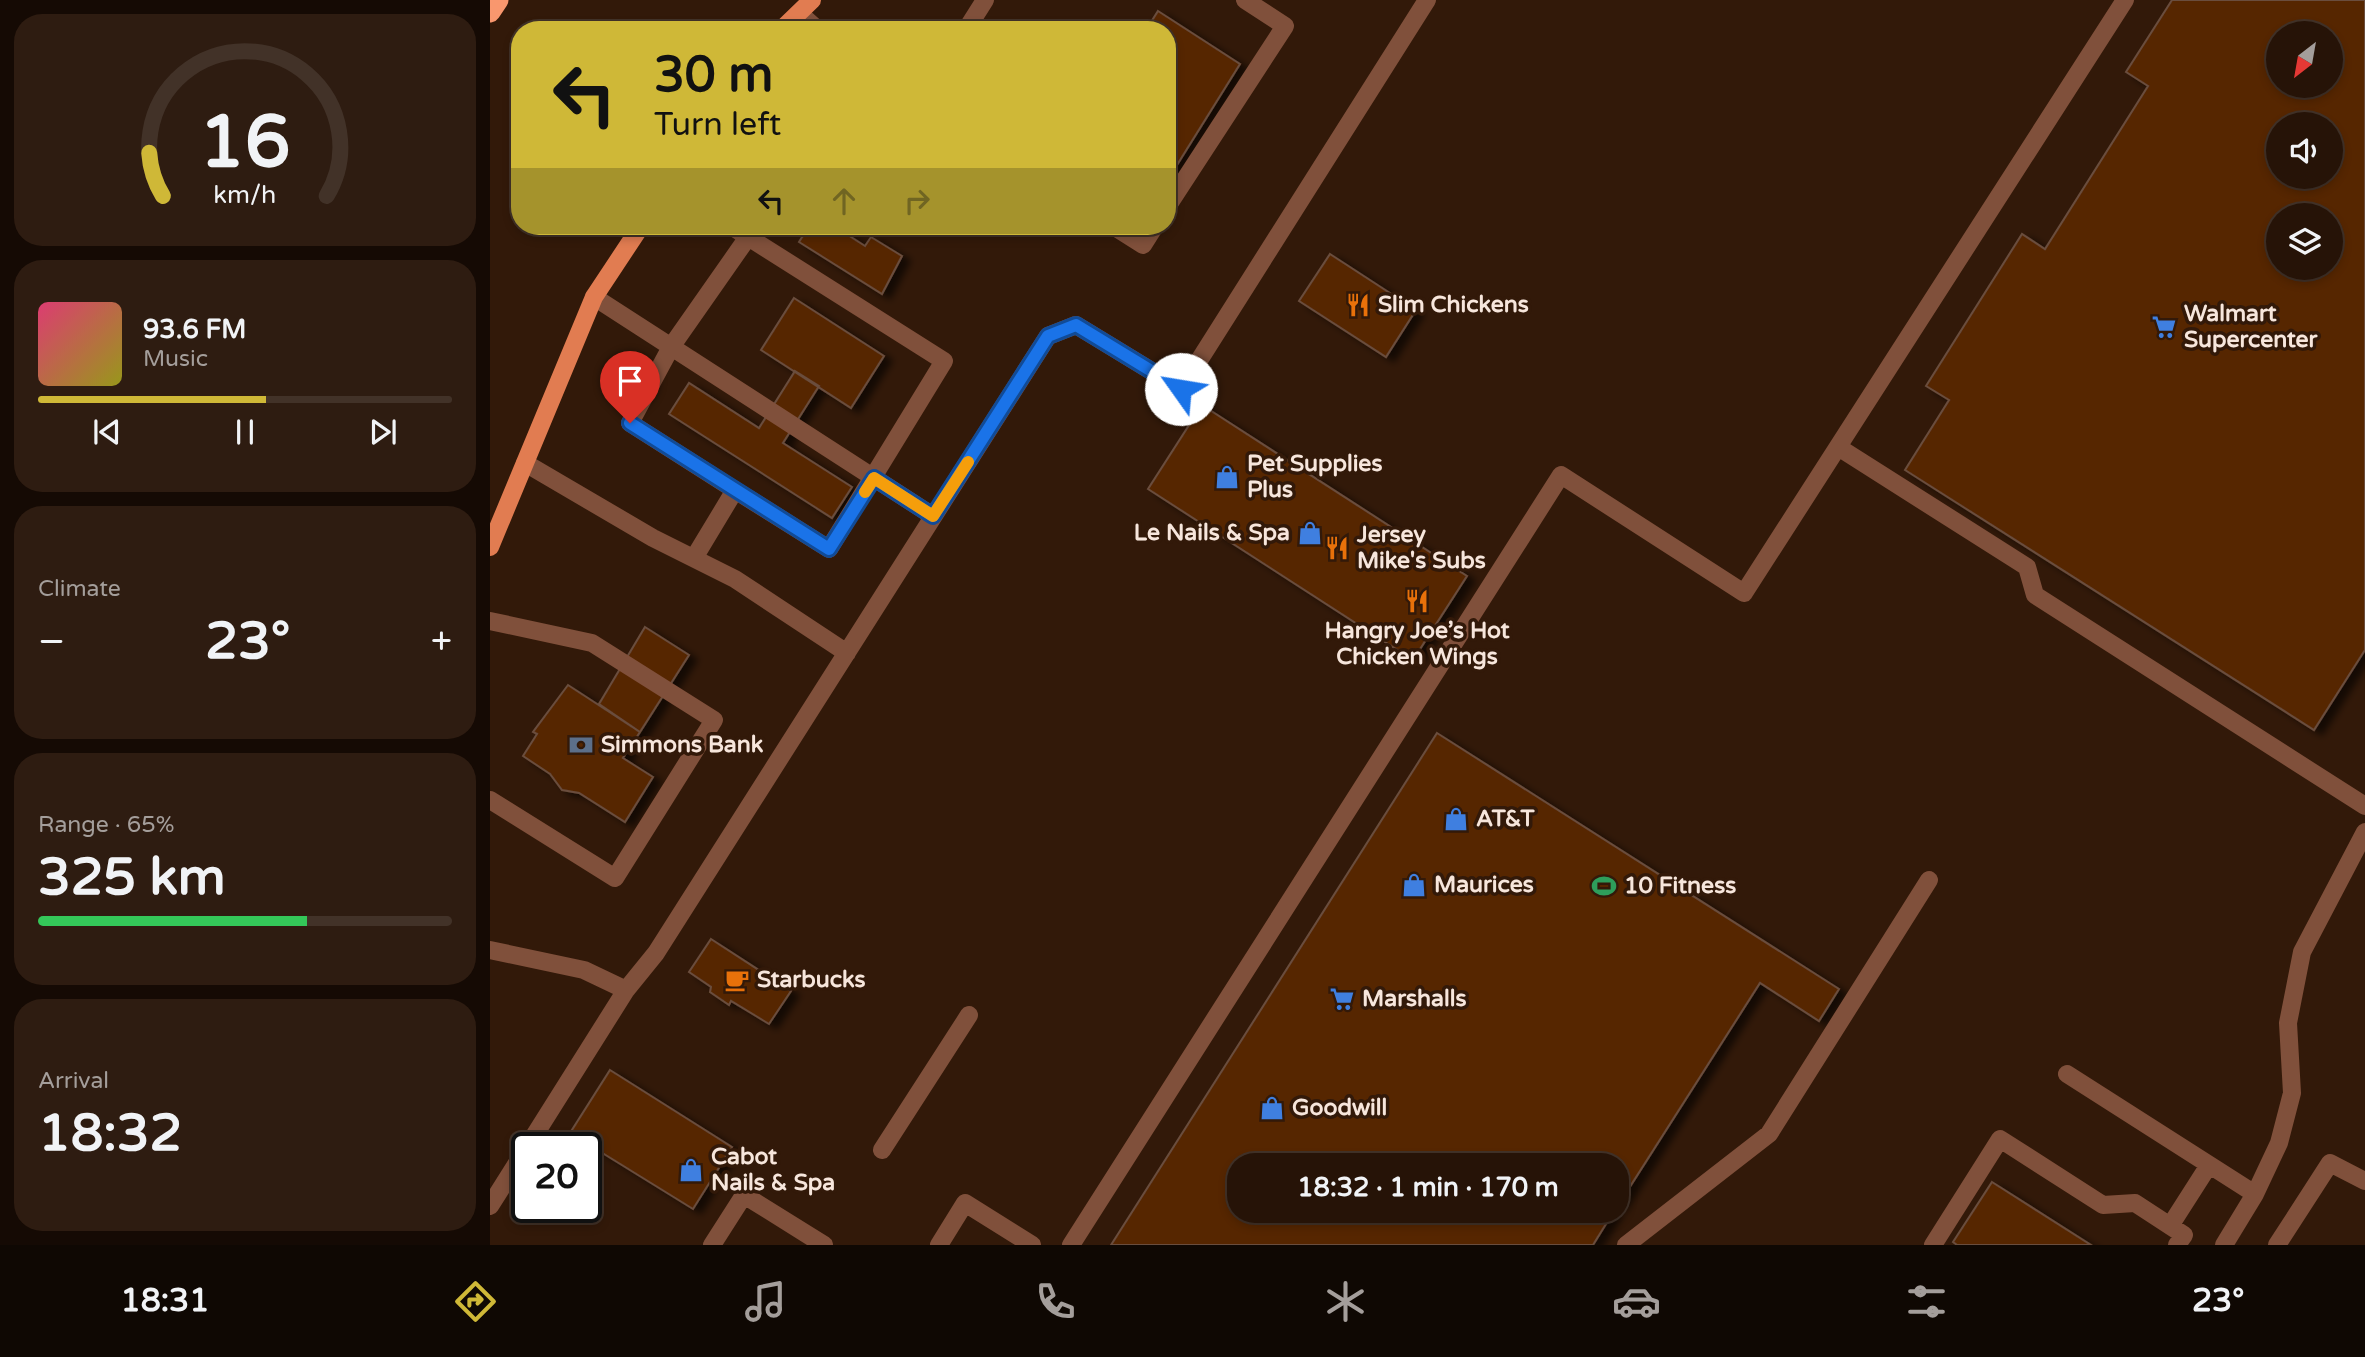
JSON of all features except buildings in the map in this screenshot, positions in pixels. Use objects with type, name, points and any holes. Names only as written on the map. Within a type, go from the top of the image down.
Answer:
[{"type":"highway","points":[[490,12],[498,0]]},
{"type":"main road","points":[[790,21],[806,6]]},
{"type":"main road","points":[[490,547],[594,297],[635,235]]},
{"type":"street","points":[[972,21],[985,0]]},
{"type":"street","points":[[1176,193],[1284,26],[1245,0]]},
{"type":"street","points":[[490,1206],[626,990],[656,953],[1048,336],[1076,325],[1181,389],[1427,0]]},
{"type":"street","points":[[1071,1245],[1561,475],[1744,593],[2125,0]]},
{"type":"street","points":[[745,235],[944,361],[829,549],[630,423],[671,347],[748,237]]},
{"type":"street","points":[[1127,235],[1143,245],[1149,235]]},
{"type":"street","points":[[594,297],[933,516]]},
{"type":"street","points":[[1838,447],[2027,567],[2035,595],[2365,806]]},
{"type":"street","points":[[525,463],[735,579],[847,653]]},
{"type":"street","points":[[694,558],[735,490]]},
{"type":"street","points":[[490,621],[592,643],[714,720],[615,878],[490,800]]},
{"type":"street","points":[[2224,1245],[2255,1194],[2279,1143],[2292,1093],[2288,1023],[2302,952],[2365,832]]},
{"type":"street","points":[[1626,1245],[1769,1134],[1929,880]]},
{"type":"street","points":[[490,950],[584,970],[626,990]]},
{"type":"street","points":[[881,1150],[969,1015]]},
{"type":"street","points":[[2067,1074],[2255,1194]]},
{"type":"street","points":[[1933,1245],[2000,1139],[2103,1205],[2135,1203],[2183,1235],[2177,1245]]},
{"type":"street","points":[[2277,1245],[2330,1163],[2365,1181]]},
{"type":"street","points":[[2170,1226],[2209,1165]]},
{"type":"street","points":[[712,1245],[744,1195],[824,1245]]},
{"type":"street","points":[[939,1245],[965,1203],[1032,1245]]},
{"type":"slow traffic","points":[[865,492],[874,478],[933,516],[968,462]]},
{"type":"place","name":"Slim Chickens","points":[[1358,305]]},
{"type":"place","name":"Walmart Supercenter","points":[[2164,327]]},
{"type":"place","name":"Pet Supplies Plus","points":[[1227,477]]},
{"type":"place","name":"Le Nails & Spa","points":[[1310,533]]},
{"type":"place","name":"Jersey Mike's Subs","points":[[1337,548]]},
{"type":"place","name":"Hangry Joe’s Hot Chicken Wings","points":[[1417,601]]},
{"type":"place","name":"Simmons Bank","points":[[581,745]]},
{"type":"place","name":"AT&T","points":[[1456,819]]},
{"type":"place","name":"Maurices","points":[[1414,885]]},
{"type":"place","name":"10 Fitness","points":[[1604,886]]},
{"type":"place","name":"Starbucks","points":[[737,980]]},
{"type":"place","name":"Marshalls","points":[[1342,999]]},
{"type":"place","name":"Goodwill","points":[[1272,1108]]},
{"type":"place","name":"Cabot Nails & Spa","points":[[691,1170]]},
{"type":"route","points":[[630,423],[829,549],[874,478],[933,516],[1048,336],[1076,325],[1181,389]]}]
